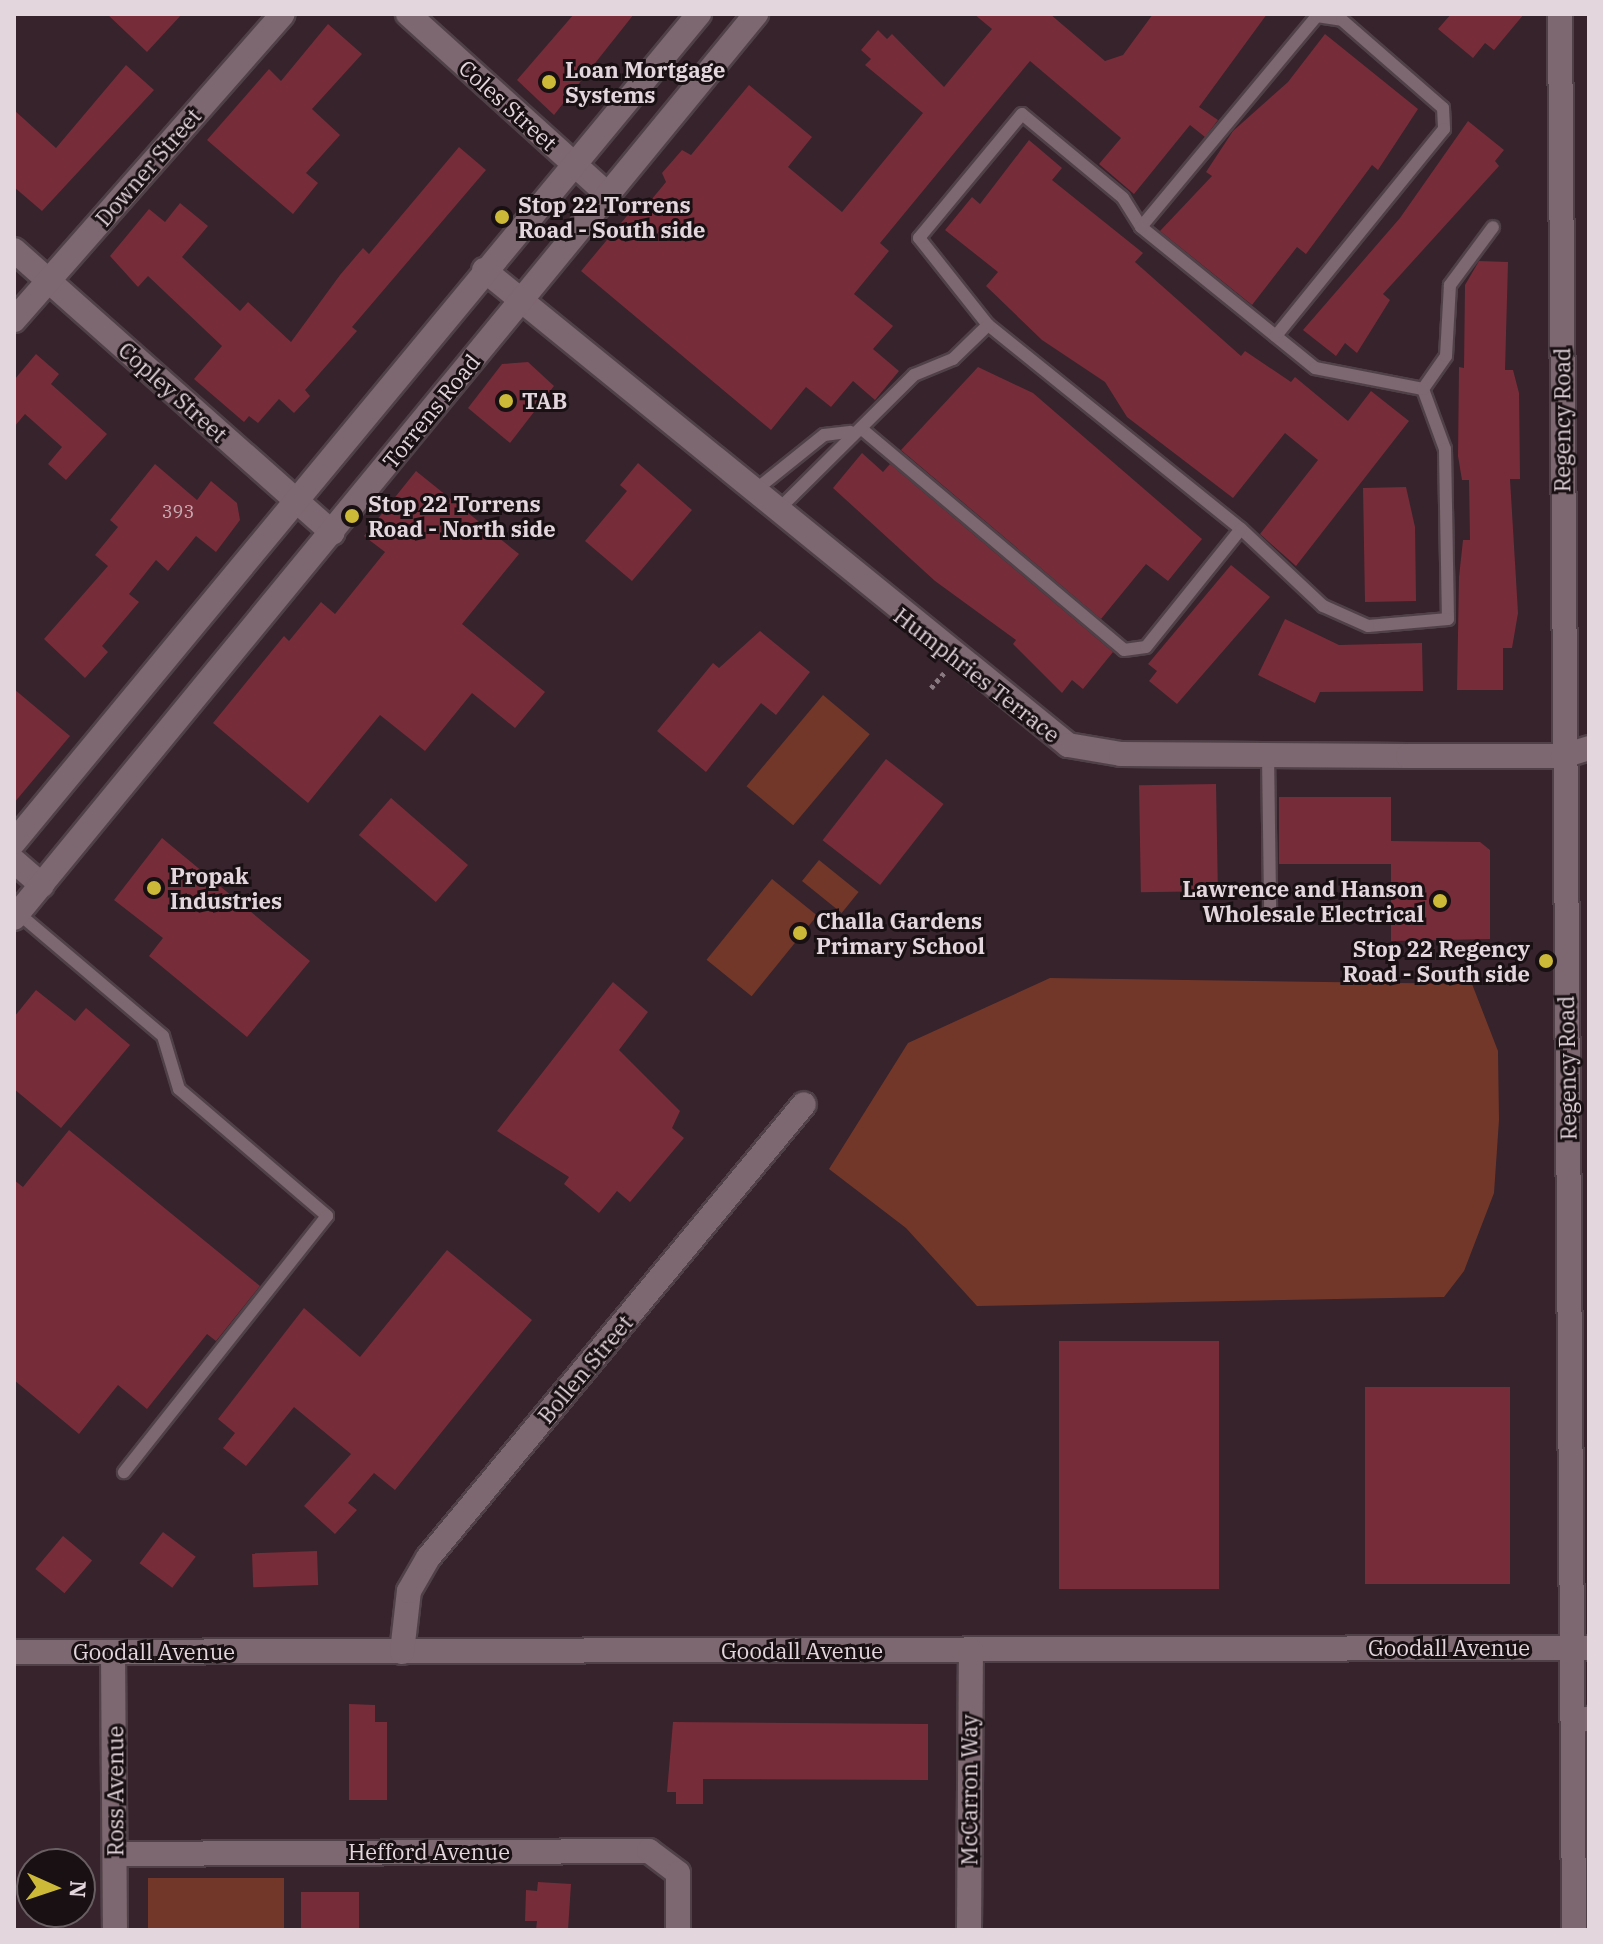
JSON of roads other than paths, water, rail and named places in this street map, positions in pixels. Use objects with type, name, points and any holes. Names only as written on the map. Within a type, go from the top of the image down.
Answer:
[{"type":"street","name":"Downer Street","points":[[14,320],[283,14]]},
{"type":"street","name":"Coles Street","points":[[408,14],[608,195]]},
{"type":"street","points":[[14,842],[484,270],[699,14]]},
{"type":"street","name":"Torrens Road","points":[[16,916],[756,14]]},
{"type":"street","name":"Regency Road","points":[[1560,14],[1563,756],[1581,1720],[1574,1930]]},
{"type":"street","name":"Copley Street","points":[[14,250],[333,533]]},
{"type":"street","name":"Humphries Terrace","points":[[484,270],[775,513],[1068,745],[1121,754],[1268,755],[1563,756],[1589,748]]},
{"type":"street","points":[[14,861],[42,885]]},
{"type":"street","name":"Bollen Street","points":[[402,1652],[409,1591],[428,1558],[804,1104]]},
{"type":"street","name":"Goodall Avenue","points":[[14,1652],[1580,1648]]},
{"type":"street","name":"McCarron Way","points":[[969,1930],[971,1650]]},
{"type":"street","name":"Ross Avenue","points":[[113,1652],[115,1930]]},
{"type":"street","name":"Hefford Avenue","points":[[115,1854],[649,1851],[678,1873],[678,1930]]},
{"type":"lane","points":[[1141,227],[1317,16],[1342,20],[1443,108],[1444,129],[1276,336]]},
{"type":"lane","points":[[1022,114],[1123,198],[1141,227],[1315,368],[1423,389],[1445,449],[1448,619],[1368,626],[1323,606],[1241,529],[988,325],[919,238],[1022,114]]},
{"type":"lane","points":[[1423,389],[1446,356],[1450,285],[1493,227]]},
{"type":"lane","points":[[775,513],[914,375],[953,359],[988,325]]},
{"type":"lane","points":[[752,493],[824,435],[856,431],[1124,650],[1146,647],[1241,529]]},
{"type":"lane","points":[[1268,755],[1270,907]]},
{"type":"lane","points":[[16,916],[163,1036],[179,1089],[327,1216],[124,1472]]},
{"type":"place","name":"Loan Mortgage Systems","points":[[549,82]]},
{"type":"place","name":"Stop 22 Torrens Road - South side","points":[[502,217]]},
{"type":"place","name":"TAB","points":[[506,401]]},
{"type":"place","name":"Stop 22 Torrens Road - North side","points":[[352,516]]},
{"type":"place","name":"Propak Industries","points":[[154,888]]},
{"type":"place","name":"Lawrence and Hanson Wholesale Electrical","points":[[1440,901]]},
{"type":"place","name":"Challa Gardens Primary School","points":[[800,933]]},
{"type":"place","name":"Stop 22 Regency Road - South side","points":[[1546,961]]}]
